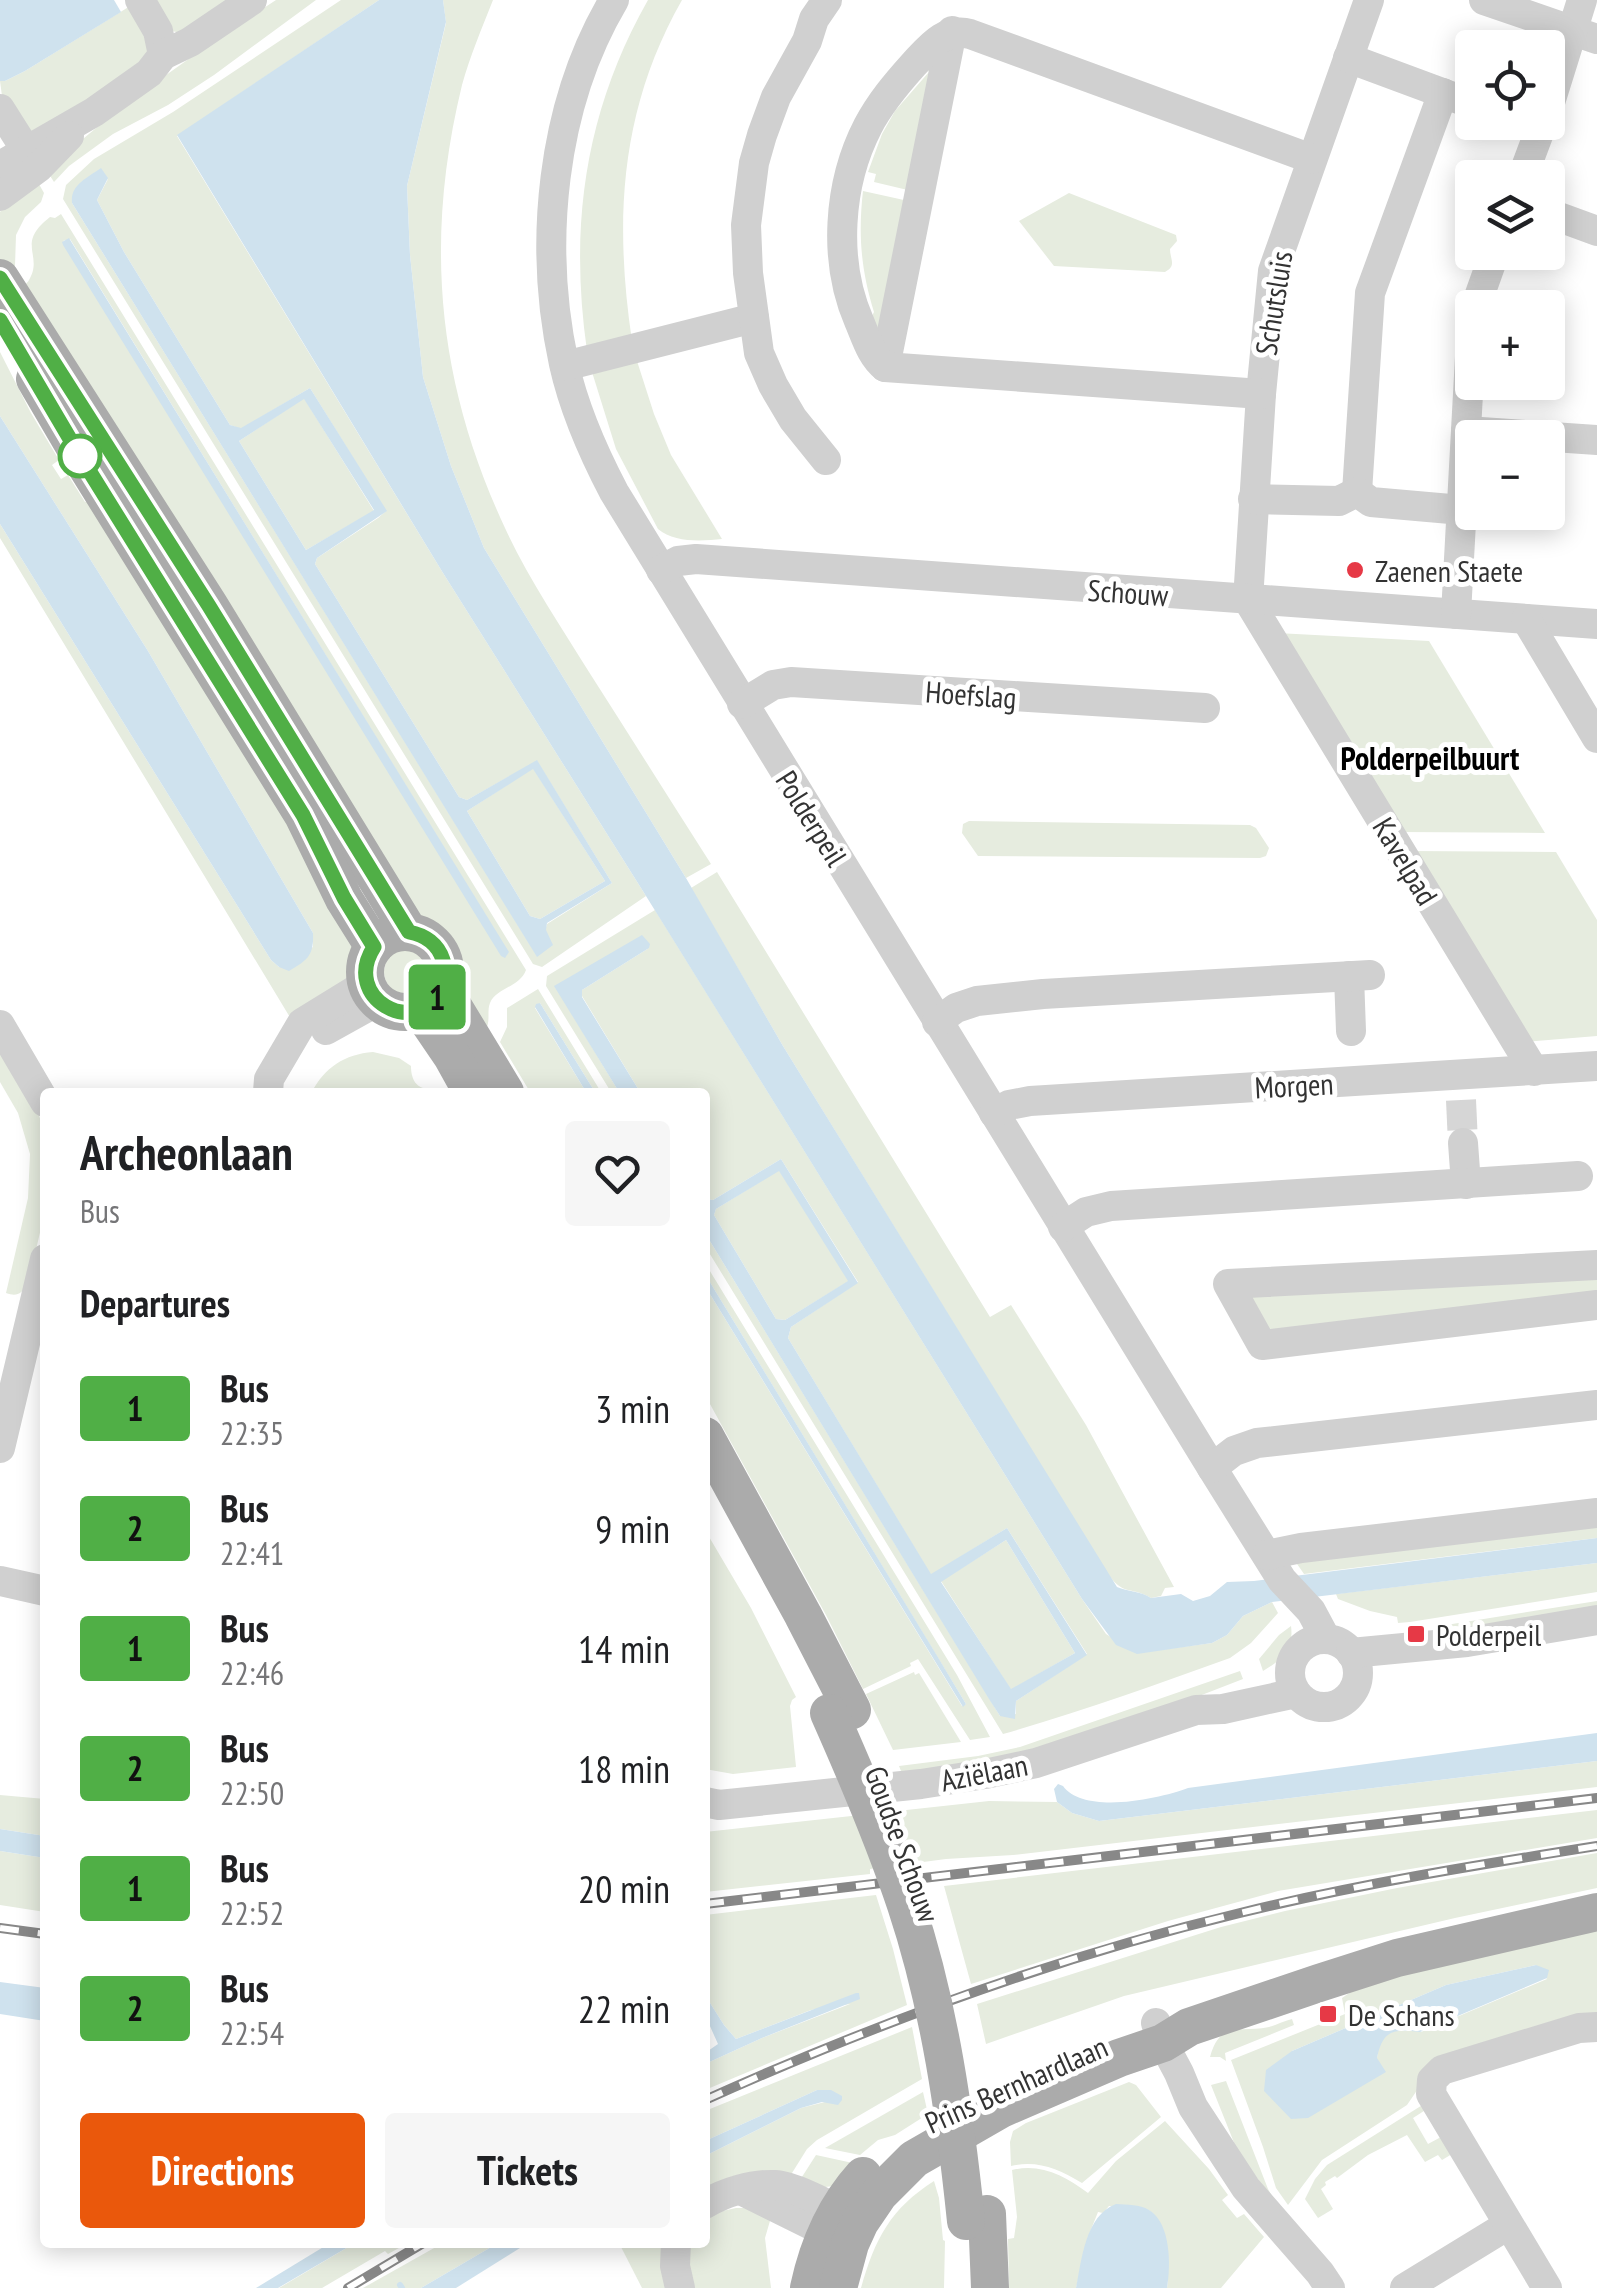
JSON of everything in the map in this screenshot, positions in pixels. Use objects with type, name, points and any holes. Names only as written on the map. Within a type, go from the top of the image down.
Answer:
[{"type":"main road","points":[[0,278],[209,606],[382,966],[395,1011],[408,1012],[431,999],[446,970],[440,952],[426,938],[382,966]]},
{"type":"main road","points":[[0,320],[303,815],[382,966]]},
{"type":"main road","points":[[431,999],[452,1056],[470,1088]]},
{"type":"main road","points":[[431,999],[502,1088]]},
{"type":"main road","name":"Goudse Schouw","points":[[710,1445],[803,1616],[841,1712]]},
{"type":"main road","name":"Goudse Schouw","points":[[710,1493],[841,1712],[900,1822],[924,1891],[951,1988],[978,2132],[976,2218],[967,2288]]},
{"type":"main road","name":"Prins Bernhardlaan","points":[[838,2288],[844,2227],[856,2184],[912,2131],[950,2110],[1033,2072],[1397,1958],[1597,1912]]},
{"type":"main road","name":"Goudse Schouw","points":[[976,2218],[990,2288]]},
{"type":"main road","name":"Prins Bernhardlaan","points":[[809,2288],[844,2227]]},
{"type":"street","points":[[140,0],[158,31],[163,54]]},
{"type":"street","points":[[0,196],[21,161],[149,73],[163,54],[190,42],[252,0]]},
{"type":"street","name":"Polderpeil","points":[[614,0],[581,73],[565,126],[556,182],[554,290],[565,366],[582,422],[600,464],[742,704],[1284,1582],[1321,1663]]},
{"type":"street","name":"Schutsluis","points":[[1248,600],[1273,272],[1369,0]]},
{"type":"street","points":[[1484,0],[1585,35]]},
{"type":"street","points":[[1565,73],[1585,35],[1582,0]]},
{"type":"street","points":[[811,6],[807,41],[776,97],[754,163],[746,225],[759,353],[773,385],[805,436],[826,460]]},
{"type":"street","points":[[885,367],[952,31]]},
{"type":"street","points":[[1261,394],[885,367],[868,343],[850,296],[843,237],[848,184],[859,146],[882,103],[920,57],[952,31],[1312,158]]},
{"type":"street","points":[[1348,58],[1455,98]]},
{"type":"street","points":[[1357,492],[1373,293],[1442,93]]},
{"type":"street","points":[[0,109],[21,161]]},
{"type":"street","points":[[1565,219],[1597,231]]},
{"type":"street","points":[[565,366],[754,318]]},
{"type":"street","points":[[1565,438],[1597,440]]},
{"type":"street","points":[[1253,499],[1339,502],[1357,492]]},
{"type":"street","points":[[1357,492],[1371,502],[1455,509]]},
{"type":"street","points":[[1456,614],[1461,530]]},
{"type":"street","name":"Schouw","points":[[661,570],[678,561],[696,560],[1597,624]]},
{"type":"street","name":"Kavelpad","points":[[1248,600],[1534,1071]]},
{"type":"street","points":[[1526,619],[1597,738]]},
{"type":"street","name":"Hoefslag","points":[[742,704],[773,684],[791,682],[1205,708]]},
{"type":"street","points":[[268,1088],[277,1062],[302,1023],[382,966]]},
{"type":"street","points":[[937,1022],[956,1008],[977,1000],[1359,975],[1352,1055]]},
{"type":"street","points":[[0,1025],[40,1093]]},
{"type":"street","name":"Morgen","points":[[994,1114],[1009,1104],[1352,1055],[1460,1088],[1534,1071],[1597,1066]]},
{"type":"street","points":[[1463,1144],[1466,1184]]},
{"type":"street","points":[[1064,1227],[1086,1212],[1111,1206],[1578,1176]]},
{"type":"street","points":[[1597,1265],[1228,1284],[1262,1345],[1597,1305]]},
{"type":"street","points":[[0,1448],[40,1281]]},
{"type":"street","points":[[1212,1468],[1234,1451],[1257,1444],[1597,1405]]},
{"type":"street","points":[[1284,1582],[1301,1548],[1597,1513]]},
{"type":"street","points":[[0,1582],[40,1590]]},
{"type":"street","name":"Aziëlaan","points":[[710,1803],[905,1786],[985,1774],[1036,1763],[1196,1710],[1223,1709],[1321,1663],[1597,1620]]},
{"type":"street","points":[[1547,2288],[1431,2094],[1432,2080],[1442,2070],[1597,2026]]},
{"type":"street","points":[[1170,2031],[1197,2068],[1230,2163],[1246,2188],[1330,2288]]},
{"type":"street","points":[[710,2201],[722,2194],[775,2185],[789,2188],[844,2227]]},
{"type":"street","points":[[1405,2288],[1508,2224]]},
{"type":"street","points":[[676,2248],[674,2266],[680,2288]]},
{"type":"shaded area","points":[[151,0],[233,0],[181,33],[167,30]]},
{"type":"shaded area","points":[[276,0],[316,0],[214,75],[113,134],[54,182],[47,171],[101,124]]},
{"type":"shaded area","points":[[341,0],[379,0],[177,136],[443,573],[646,896],[542,967],[533,964],[63,199],[66,185],[94,159],[173,112]],"holes":[[[108,179],[97,200],[124,252],[230,425],[241,429],[310,388],[386,511],[317,558],[315,564],[459,797],[467,800],[537,761],[612,883],[547,924],[537,956],[72,203]]]},
{"type":"shaded area","points":[[443,0],[493,0],[462,85],[443,200],[444,310],[451,365],[464,419],[482,473],[524,565],[711,864],[686,878],[484,548],[451,466],[423,377],[407,186],[446,23]]},
{"type":"shaded area","points":[[648,0],[682,0],[646,82],[627,166],[624,252],[632,341],[587,351],[580,259],[587,170],[609,84]]},
{"type":"shaded area","points":[[135,3],[150,47],[139,66],[35,133],[26,132],[2,96],[0,81],[25,71]]},
{"type":"shaded area","points":[[941,53],[916,192],[874,182],[876,174],[868,172],[882,134],[895,111],[929,72],[926,66]]},
{"type":"shaded area","points":[[36,179],[44,193],[16,235],[15,266],[7,279],[0,266],[0,212]]},
{"type":"shaded area","points":[[863,191],[913,202],[884,338],[870,320],[874,312],[863,267],[861,238]]},
{"type":"shaded area","points":[[1069,193],[1176,235],[1177,241],[1170,249],[1171,267],[1165,272],[1054,266],[1019,221]]},
{"type":"shaded area","points":[[61,214],[526,970],[519,980],[493,998],[487,1027],[456,981],[453,954],[443,937],[421,919],[16,292],[33,271],[34,235],[50,217]],"holes":[[[70,239],[508,952],[63,241]]]},
{"type":"shaded area","points":[[0,352],[59,460],[52,465],[61,479],[68,475],[85,502],[99,496],[358,947],[352,977],[291,1019],[0,538],[0,524],[271,960],[279,967],[313,947],[313,933],[148,651],[0,416]]},
{"type":"shaded area","points":[[637,361],[671,455],[722,539],[680,539],[658,529],[616,449],[592,372]]},
{"type":"shaded area","points":[[304,398],[374,511],[306,550],[239,441]]},
{"type":"shaded area","points":[[1277,633],[1429,641],[1545,833],[1400,832]]},
{"type":"shaded area","points":[[533,768],[605,881],[540,919],[530,916],[467,811]]},
{"type":"shaded area","points":[[969,821],[1250,825],[1269,848],[1266,856],[1260,858],[978,856],[962,833],[963,824]]},
{"type":"shaded area","points":[[1409,851],[1556,852],[1597,920],[1597,1036],[1524,1042]]},
{"type":"shaded area","points":[[717,872],[990,1317],[1011,1305],[1086,1425],[1174,1587],[1165,1588],[1161,1596],[1151,1598],[1122,1588],[1106,1571],[783,1046],[691,888]]},
{"type":"shaded area","points":[[655,910],[1106,1634],[1137,1653],[1212,1643],[1227,1635],[1243,1616],[1272,1602],[1278,1613],[1251,1643],[1230,1658],[1003,1734],[710,1254],[710,1241],[1000,1716],[1016,1714],[1016,1701],[1087,1654],[1007,1528],[931,1575],[788,1338],[791,1327],[858,1282],[781,1159],[710,1200],[710,1088],[638,1088],[582,996],[582,990],[649,948],[555,986],[617,1088],[609,1088],[546,986],[547,976]]},
{"type":"shaded area","points":[[407,949],[423,956],[430,972],[423,988],[407,995],[391,988],[384,972],[391,956]]},
{"type":"shaded area","points":[[538,989],[599,1088],[593,1088],[540,1003],[535,1008],[584,1088],[528,1088],[500,1042],[507,1027],[507,1008]]},
{"type":"shaded area","points":[[0,1046],[40,1118],[40,1232],[28,1284],[16,1295],[6,1293],[28,1198],[30,1154],[18,1113],[0,1082]]},
{"type":"shaded area","points":[[373,1052],[399,1058],[411,1066],[415,1082],[426,1088],[315,1088],[336,1064]]},
{"type":"shaded area","points":[[779,1170],[849,1281],[785,1320],[776,1319],[714,1215],[716,1209]]},
{"type":"shaded area","points":[[1597,1269],[1597,1301],[1274,1339],[1245,1291]]},
{"type":"shaded area","points":[[710,1271],[957,1675],[990,1737],[970,1740],[918,1659],[863,1689],[710,1404],[710,1294],[962,1706],[966,1704],[710,1282]]},
{"type":"shaded area","points":[[1597,1523],[1597,1538],[1304,1574],[1295,1561]]},
{"type":"shaded area","points":[[710,1538],[796,1697],[790,1706],[796,1767],[733,1774],[710,1770]]},
{"type":"shaded area","points":[[1006,1540],[1075,1653],[1011,1690],[941,1581]]},
{"type":"shaded area","points":[[1597,1563],[1597,1592],[1410,1622],[1398,1623],[1397,1617],[1338,1599],[1336,1594]]},
{"type":"shaded area","points":[[1597,1601],[1597,1608],[1447,1632],[1446,1625]]},
{"type":"shaded area","points":[[1291,1626],[1286,1653],[1263,1671],[1259,1659]]},
{"type":"shaded area","points":[[1240,1671],[1243,1679],[1052,1748],[903,1776],[899,1766],[1020,1747]]},
{"type":"shaded area","points":[[919,1673],[961,1742],[893,1750],[866,1694]]},
{"type":"shaded area","points":[[1597,1761],[1597,1787],[1013,1855],[946,1859],[870,1869],[870,1874],[710,1891],[710,1831],[989,1801],[1057,1802],[1072,1813],[1099,1821]]},
{"type":"shaded area","points":[[0,1795],[40,1799],[40,1835],[0,1829]]},
{"type":"shaded area","points":[[1597,1810],[1597,1838],[1278,1891],[1168,1921],[971,1984],[944,1886]]},
{"type":"shaded area","points":[[0,1851],[40,1857],[40,1911],[0,1905]]},
{"type":"shaded area","points":[[1597,1853],[1597,1888],[1124,1996],[986,2044],[977,2004],[1221,1927],[1397,1888]]},
{"type":"shaded area","points":[[876,1895],[907,2005],[710,2088],[710,2062],[850,2004],[811,2010],[736,2039],[710,2003],[710,1914]]},
{"type":"shaded area","points":[[1597,1924],[1597,2014],[1439,2058],[1407,2105],[1322,2160],[1288,2205],[1276,2188],[1231,2060],[1345,2014],[1342,1998],[1358,1987]],"holes":[[[1536,1965],[1547,1979],[1421,2032],[1400,2029],[1385,2035],[1377,2058],[1292,2051],[1446,1985]]]},
{"type":"shaded area","points":[[1292,2019],[1294,2025],[1225,2053],[1226,2061],[1210,2057],[1225,2033],[1269,2027]]},
{"type":"shaded area","points":[[912,2027],[922,2079],[817,2140],[787,2181],[735,2178],[710,2186],[710,2154],[801,2108],[829,2101],[817,2090],[710,2139],[710,2109]]},
{"type":"shaded area","points":[[1226,2081],[1278,2207],[1237,2150],[1211,2085]]},
{"type":"shaded area","points":[[1129,2082],[1136,2085],[1161,2117],[1082,2183],[1048,2167],[1011,2166],[1013,2131]]},
{"type":"shaded area","points":[[923,2092],[928,2114],[895,2135],[878,2140],[860,2155],[825,2148]]},
{"type":"shaded area","points":[[1424,2104],[1427,2109],[1413,2118],[1428,2144],[1441,2137],[1452,2154],[1442,2160],[1438,2155],[1425,2162],[1407,2135],[1325,2182],[1321,2189],[1333,2209],[1318,2218],[1305,2199],[1327,2165]]},
{"type":"shaded area","points":[[1165,2121],[1209,2169],[1228,2195],[1222,2200],[1237,2218],[1244,2214],[1264,2237],[1221,2288],[1167,2288],[1166,2246],[1155,2216],[1141,2208],[1109,2206],[1103,2213],[1098,2212],[1076,2288],[1009,2288],[1008,2239],[1014,2238],[1017,2217],[1012,2170],[1033,2168],[1052,2172],[1088,2193],[1116,2161]]},
{"type":"shaded area","points":[[816,2155],[862,2165],[840,2183],[819,2187],[800,2180]]},
{"type":"shaded area","points":[[934,2181],[945,2241],[944,2288],[861,2288],[886,2227],[906,2203]]},
{"type":"shaded area","points":[[753,2208],[772,2214],[765,2238],[771,2288],[693,2288],[690,2248],[710,2248],[710,2217],[718,2212]]},
{"type":"shaded area","points":[[347,2248],[399,2248],[388,2254],[385,2251],[322,2288],[279,2288]]},
{"type":"shaded area","points":[[434,2248],[489,2248],[421,2288],[363,2288]]},
{"type":"shaded area","points":[[622,2248],[665,2248],[668,2288],[642,2288]]},
{"type":"water","points":[[0,0],[114,0],[121,12],[25,71],[0,81]]},
{"type":"water","points":[[379,0],[443,0],[446,22],[407,186],[410,255],[423,377],[451,466],[484,548],[686,878],[783,1046],[1117,1587],[1151,1598],[1181,1594],[1193,1601],[1210,1596],[1227,1582],[1597,1538],[1597,1563],[1272,1602],[1243,1616],[1227,1635],[1212,1643],[1137,1654],[1116,1645],[1082,1599],[443,573],[177,135]]},
{"type":"water","points":[[101,168],[108,178],[97,200],[124,252],[230,425],[241,428],[310,388],[387,511],[317,558],[315,564],[459,797],[467,800],[537,760],[612,883],[547,923],[553,945],[537,957],[72,203],[77,187]],"holes":[[[304,399],[374,510],[306,550],[239,441]],[[533,769],[605,881],[540,919],[530,916],[467,811]]]},
{"type":"water","points":[[69,238],[509,952],[505,958],[63,245]]},
{"type":"water","points":[[0,416],[148,651],[313,933],[308,956],[289,971],[271,960],[0,524]]},
{"type":"water","points":[[642,935],[650,944],[582,990],[582,997],[638,1088],[617,1088],[554,986]]},
{"type":"water","points":[[540,1003],[593,1088],[584,1088],[536,1004]]},
{"type":"water","points":[[781,1159],[858,1283],[791,1327],[788,1338],[931,1574],[1007,1528],[1087,1655],[1016,1701],[1015,1719],[1000,1716],[989,1699],[710,1241],[710,1200]],"holes":[[[779,1171],[848,1281],[785,1320],[776,1319],[714,1215],[716,1209]],[[1006,1540],[1075,1653],[1011,1689],[941,1582]]]},
{"type":"water","points":[[710,1282],[966,1704],[963,1707],[710,1294]]},
{"type":"water","points":[[1597,1733],[1597,1761],[1099,1821],[1072,1813],[1057,1802],[1054,1789],[1058,1784],[1087,1800],[1122,1802],[1188,1788]]},
{"type":"water","points":[[0,1829],[40,1835],[40,1857],[0,1851]]},
{"type":"water","points":[[1536,1965],[1549,1970],[1547,1978],[1420,2032],[1386,2036],[1377,2058],[1386,2072],[1308,2118],[1291,2119],[1264,2091],[1266,2070],[1292,2051],[1446,1985]]},
{"type":"water","points":[[0,1982],[40,1987],[40,2020],[0,2014]]},
{"type":"water","points":[[859,1993],[860,1999],[710,2062],[710,2050],[718,2044],[710,2026],[710,2003],[736,2039]]},
{"type":"water","points":[[817,2090],[831,2090],[842,2096],[838,2105],[822,2102],[801,2108],[710,2154],[710,2139]]},
{"type":"water","points":[[1116,2204],[1145,2208],[1162,2225],[1169,2257],[1167,2288],[1076,2288],[1091,2228]]},
{"type":"water","points":[[322,2248],[346,2248],[278,2288],[256,2288]]},
{"type":"water","points":[[489,2248],[520,2248],[456,2288],[421,2288]]},
{"type":"tunnel","points":[[1461,1100],[1463,1143]]},
{"type":"railway","points":[[710,1903],[1597,1798]]},
{"type":"railway","points":[[710,2098],[901,2019],[1103,1950],[1373,1884],[1597,1846]]},
{"type":"railway","points":[[0,1928],[40,1933]]},
{"type":"railway","points":[[348,2288],[415,2248]]},
{"type":"bus line","name":"1","points":[[0,278],[209,606],[409,932],[426,938],[440,952],[446,970],[444,982],[436,999],[426,1006],[408,1012],[395,1011],[383,1006],[369,990],[365,975],[374,947],[344,898],[303,815],[0,320]]},
{"type":"place","name":"Zaenen Staete","points":[[1355,570]]},
{"type":"place","name":"Polderpeil","points":[[1416,1634]]},
{"type":"place","name":"De Schans","points":[[1328,2014]]},
{"type":"district","name":"Polderpeilbuurt","points":[[1430,758]]}]
